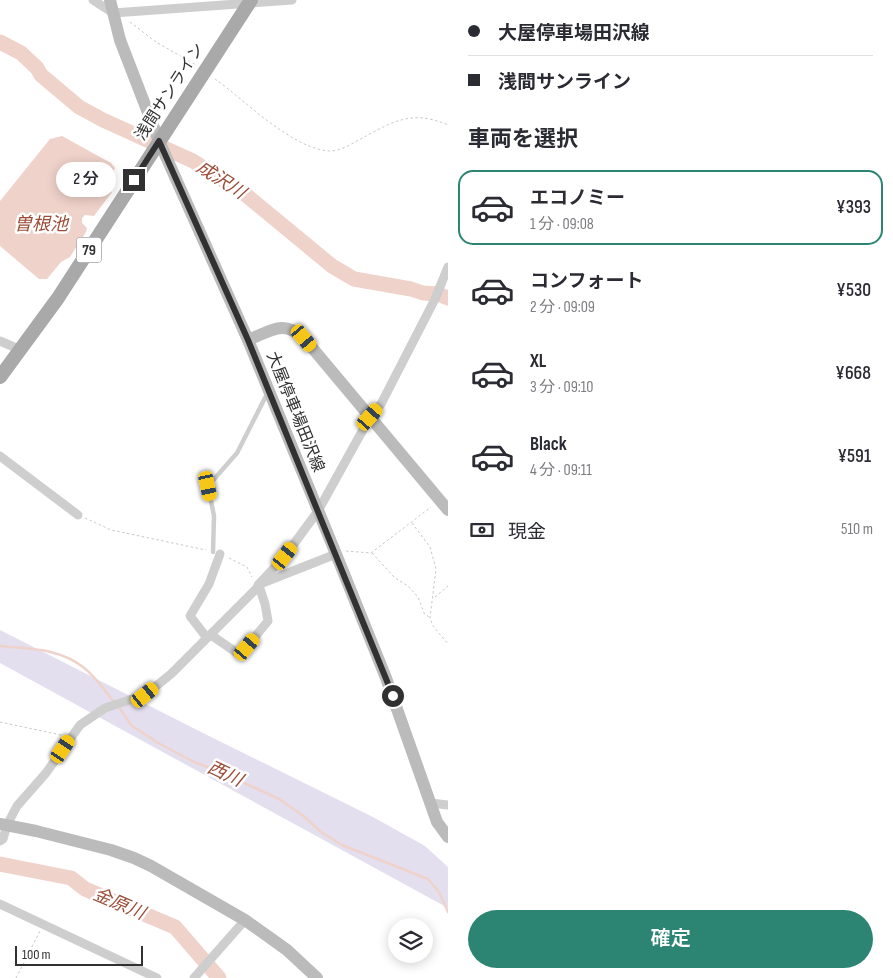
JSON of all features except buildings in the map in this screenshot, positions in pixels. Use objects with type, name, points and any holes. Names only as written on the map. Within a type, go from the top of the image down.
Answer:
[{"type":"main road","name":"浅間サンライン","points":[[0,377],[22,350],[160,148],[250,2]]},
{"type":"main road","name":"大屋停車場田沢線","points":[[112,6],[120,40],[160,148],[248,340],[386,678],[437,822],[448,837]]},
{"type":"main road","points":[[248,340],[286,327],[296,331],[304,338],[444,506]]},
{"type":"main road","points":[[3,825],[36,831],[111,850],[134,858],[245,920],[287,950],[317,978]]},
{"type":"street","points":[[93,0],[112,6],[292,0]]},
{"type":"street","points":[[0,842],[3,839],[3,825],[46,773],[80,725],[105,708],[145,695],[171,674],[285,556],[318,511],[370,417],[381,404],[435,299],[448,267]]},
{"type":"street","points":[[0,341],[22,350]]},
{"type":"street","points":[[0,456],[78,515]]},
{"type":"street","points":[[217,553],[209,584],[190,616],[209,636],[240,655],[268,621],[265,604],[258,585]]},
{"type":"street","points":[[258,585],[336,554]]},
{"type":"street","points":[[431,802],[448,805]]},
{"type":"street","points":[[0,904],[157,978]]},
{"type":"street","points":[[194,978],[245,920]]},
{"type":"lane","points":[[217,553],[214,516],[208,486],[237,454],[268,390]]},
{"type":"path","points":[[112,6],[156,42],[201,69]]},
{"type":"path","points":[[214,78],[287,134],[316,148],[332,151],[347,147],[405,118],[425,118],[448,125]]},
{"type":"path","points":[[336,554],[345,551],[371,553],[412,522],[444,506]]},
{"type":"path","points":[[78,515],[111,530],[202,548],[217,553],[247,567],[258,585]]},
{"type":"path","points":[[412,522],[430,547],[436,569],[434,598],[430,618]]},
{"type":"path","points":[[371,553],[395,578],[408,586],[418,597],[424,613],[430,618],[433,626],[448,644]]},
{"type":"path","points":[[434,598],[448,586]]},
{"type":"path","points":[[0,722],[71,737]]},
{"type":"path","points":[[16,978],[43,924]]},
{"type":"shaded area","points":[[0,630],[373,817],[425,846],[448,867],[448,908],[0,663]]},
{"type":"water","name":"曽根池","points":[[62,136],[111,163],[115,168],[104,186],[112,192],[94,216],[85,215],[82,218],[82,223],[87,228],[86,232],[70,257],[61,262],[47,279],[39,279],[0,246],[0,201],[50,139]]},
{"type":"waterway","name":"成沢川","points":[[0,42],[21,53],[37,68],[41,75],[79,107],[193,161],[246,195],[332,266],[354,279],[411,289],[423,293],[438,294],[448,298]]},
{"type":"waterway","name":"西川","points":[[0,646],[43,650],[64,656],[83,667],[92,675],[114,702]]},
{"type":"waterway","name":"西川","points":[[118,706],[132,726],[160,744],[194,762],[279,799],[305,817],[321,832],[342,845],[428,879],[439,892],[448,912]]},
{"type":"waterway","name":"金原川","points":[[0,864],[71,878],[85,889],[175,927],[219,978]]},
{"type":"route","points":[[134,180],[159,141],[248,340],[393,696]]}]
